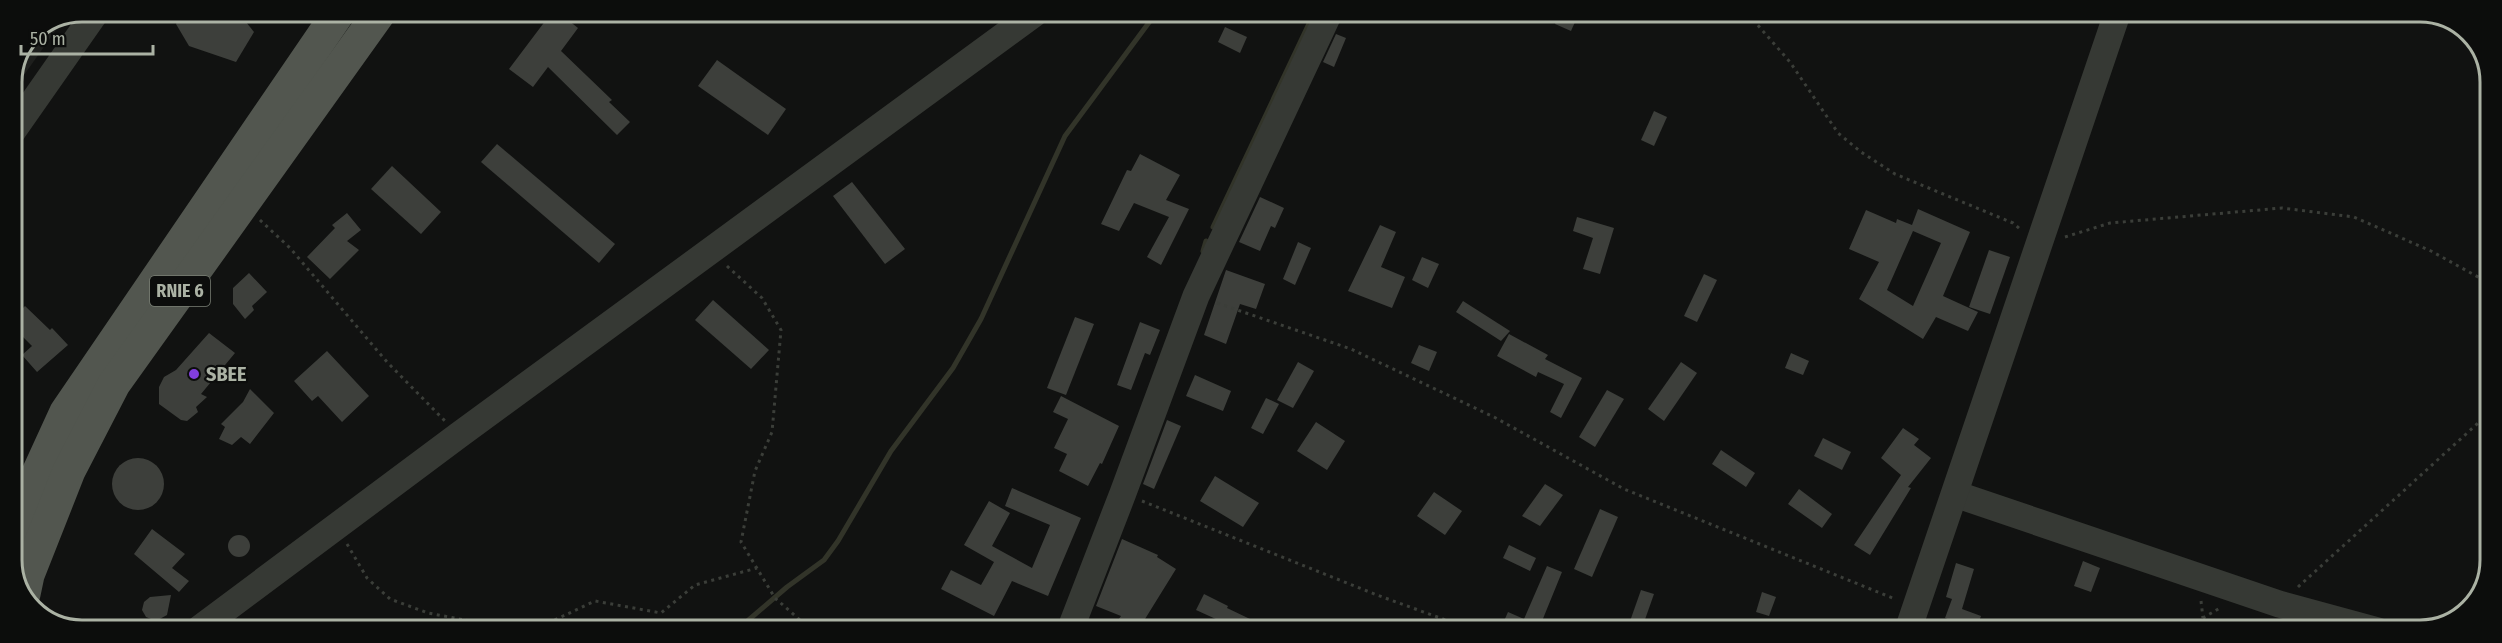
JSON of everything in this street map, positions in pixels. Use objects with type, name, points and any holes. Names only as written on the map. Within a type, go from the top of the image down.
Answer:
[{"type":"main road","name":"RNIE 6","points":[[23,504],[66,412],[332,22]]},
{"type":"main road","name":"RNIE 6","points":[[26,582],[69,471],[114,384],[373,22]]},
{"type":"street","points":[[22,118],[89,22]]},
{"type":"street","points":[[212,620],[459,435],[1023,22]]},
{"type":"street","points":[[1074,620],[1196,296],[1325,22]]},
{"type":"street","points":[[1912,619],[2115,22]]},
{"type":"street","points":[[1955,494],[2248,594],[2338,620]]},
{"type":"path","points":[[1755,22],[1790,62],[1838,133],[1861,152],[1895,174],[2013,223],[2040,246],[2110,223],[2282,208],[2354,218],[2431,251],[2479,278]]},
{"type":"path","points":[[243,204],[290,248],[387,362],[459,435]]},
{"type":"path","points":[[710,251],[762,298],[780,330],[772,432],[754,471],[741,542],[775,598],[800,620]]},
{"type":"path","points":[[1196,296],[1351,350],[1494,417],[1624,489],[1912,619]]},
{"type":"path","points":[[2279,604],[2480,422]]},
{"type":"path","points":[[1123,493],[1377,595],[1446,620]]},
{"type":"path","points":[[338,526],[367,578],[390,599],[428,613],[465,620]]},
{"type":"path","points":[[555,620],[595,601],[661,613],[695,585],[757,568]]},
{"type":"path","points":[[2202,620],[2248,594]]},
{"type":"shaded area","points":[[57,28],[23,76],[27,59],[33,49],[40,40]]},
{"type":"building","points":[[177,22],[246,22],[254,32],[236,62],[189,46]]},
{"type":"building","points":[[544,22],[570,22],[578,28],[561,51],[612,100],[609,102],[630,122],[617,135],[548,67],[533,87],[509,69]]},
{"type":"building","points":[[1556,22],[1575,22],[1571,31],[1555,24]]},
{"type":"building","points":[[1225,27],[1247,37],[1240,53],[1218,42]]},
{"type":"building","points":[[1336,34],[1346,38],[1334,67],[1323,62]]},
{"type":"building","points":[[717,60],[786,109],[768,135],[698,86]]},
{"type":"building","points":[[1654,111],[1667,117],[1654,146],[1641,140]]},
{"type":"building","points":[[497,144],[615,244],[599,263],[481,162]]},
{"type":"building","points":[[1140,154],[1180,175],[1166,200],[1189,209],[1161,265],[1147,257],[1169,217],[1134,203],[1119,231],[1101,224],[1127,170],[1131,171]]},
{"type":"building","points":[[392,166],[441,212],[421,234],[371,189]]},
{"type":"building","points":[[852,182],[905,249],[885,264],[833,196]]},
{"type":"building","points":[[1260,197],[1284,208],[1275,228],[1271,226],[1260,251],[1239,242]]},
{"type":"building","points":[[1918,209],[1970,232],[1943,296],[1978,312],[1968,331],[1936,317],[1923,339],[1859,299],[1879,262],[1849,249],[1866,210],[1896,223],[1897,219],[1912,225]],"holes":[[[1913,231],[1941,243],[1913,306],[1887,290]]]},
{"type":"building","points":[[347,213],[361,230],[347,241],[359,250],[330,279],[307,257],[335,228],[332,225]]},
{"type":"building","points":[[1577,217],[1614,228],[1600,274],[1583,269],[1593,238],[1573,231]]},
{"type":"building","points":[[1380,225],[1396,232],[1381,267],[1405,277],[1392,308],[1348,291]]},
{"type":"building","points":[[1298,242],[1311,248],[1295,285],[1283,279]]},
{"type":"building","points":[[1989,250],[2010,257],[1990,314],[1969,307]]},
{"type":"building","points":[[1422,257],[1439,264],[1428,288],[1412,280]]},
{"type":"building","points":[[1226,270],[1265,284],[1256,309],[1240,304],[1226,344],[1204,335]]},
{"type":"building","points":[[249,273],[267,292],[252,306],[254,310],[245,319],[233,304],[233,288]]},
{"type":"building","points":[[1704,274],[1717,280],[1697,322],[1684,316]]},
{"type":"building","points":[[713,300],[769,350],[751,369],[695,320]]},
{"type":"building","points":[[1463,301],[1510,331],[1501,341],[1456,312]]},
{"type":"building","points":[[25,306],[50,330],[52,328],[68,345],[37,372],[23,356],[32,346],[23,337],[22,309]]},
{"type":"building","points":[[1075,317],[1094,324],[1066,395],[1047,388]]},
{"type":"building","points":[[1140,322],[1160,330],[1150,355],[1145,353],[1131,390],[1117,385]]},
{"type":"building","name":"SBEE","points":[[209,333],[235,353],[201,394],[207,397],[196,407],[198,412],[187,421],[181,420],[159,404],[159,387],[164,377],[176,370]]},
{"type":"building","points":[[1509,334],[1548,355],[1545,359],[1582,378],[1561,418],[1550,412],[1564,384],[1538,372],[1536,377],[1497,356]]},
{"type":"building","points":[[1419,345],[1437,352],[1429,371],[1411,363]]},
{"type":"building","points":[[327,351],[369,396],[342,422],[318,396],[312,401],[294,381]]},
{"type":"building","points":[[1791,353],[1809,361],[1803,375],[1785,368]]},
{"type":"building","points":[[1298,362],[1314,371],[1293,408],[1277,400]]},
{"type":"building","points":[[1681,362],[1697,373],[1664,421],[1648,409]]},
{"type":"building","points":[[1195,375],[1231,391],[1223,411],[1186,396]]},
{"type":"building","points":[[250,389],[274,413],[250,444],[241,437],[232,445],[219,439],[225,427],[221,424],[243,402]]},
{"type":"building","points":[[1607,390],[1624,399],[1595,447],[1579,437]]},
{"type":"building","points":[[1061,396],[1119,426],[1102,464],[1100,463],[1088,486],[1059,471],[1067,454],[1054,448],[1068,419],[1053,412]]},
{"type":"building","points":[[1266,398],[1279,404],[1263,434],[1251,428]]},
{"type":"building","points":[[1167,420],[1181,426],[1154,489],[1143,484]]},
{"type":"building","points":[[1316,422],[1345,441],[1327,470],[1297,451]]},
{"type":"building","points":[[1903,428],[1919,439],[1914,445],[1931,458],[1908,487],[1911,488],[1870,555],[1854,545],[1901,475],[1881,458]]},
{"type":"building","points":[[1823,438],[1851,452],[1842,470],[1814,456]]},
{"type":"building","points":[[1721,450],[1755,473],[1746,487],[1712,464]]},
{"type":"building","points":[[138,458],[152,462],[160,470],[164,484],[160,498],[152,506],[138,510],[124,506],[116,498],[112,484],[116,470],[124,462]]},
{"type":"building","points":[[1215,476],[1259,503],[1243,527],[1200,501]]},
{"type":"building","points":[[1545,484],[1563,495],[1540,526],[1522,516]]},
{"type":"building","points":[[1012,488],[1081,518],[1048,596],[1012,581],[994,616],[941,589],[951,570],[981,585],[994,562],[964,545],[989,501],[1010,513],[992,546],[1032,568],[1050,525],[1005,506]]},
{"type":"building","points":[[1799,489],[1832,514],[1822,528],[1788,504]]},
{"type":"building","points":[[1434,492],[1462,511],[1445,535],[1417,516]]},
{"type":"building","points":[[1600,509],[1618,517],[1592,577],[1574,569]]},
{"type":"building","points":[[152,529],[185,554],[172,568],[189,581],[179,592],[134,554]]},
{"type":"building","points":[[239,535],[247,538],[250,546],[247,554],[239,557],[231,554],[228,546],[231,538]]},
{"type":"building","points":[[1122,539],[1158,555],[1157,557],[1176,569],[1146,620],[1118,620],[1121,616],[1096,606]]},
{"type":"building","points":[[1509,545],[1536,558],[1530,571],[1503,558]]},
{"type":"building","points":[[2083,561],[2100,568],[2091,592],[2074,586]]},
{"type":"building","points":[[1956,563],[1974,569],[1962,609],[1981,616],[1980,620],[1945,618],[1952,599],[1946,597]]},
{"type":"building","points":[[1547,566],[1562,572],[1542,620],[1504,620],[1508,612],[1524,619]]},
{"type":"building","points":[[1641,590],[1654,594],[1645,620],[1630,620]]},
{"type":"building","points":[[1762,592],[1776,597],[1769,616],[1756,612]]},
{"type":"building","points":[[1204,594],[1252,620],[1218,620],[1196,610]]},
{"type":"building","points":[[171,595],[167,615],[158,620],[146,617],[142,610],[144,602],[150,597]]},
{"type":"waterway","points":[[748,620],[787,587],[824,560],[838,541],[891,451],[953,368],[981,319],[1065,136],[1149,22]]},
{"type":"waterway","points":[[1213,227],[1310,22]]},
{"type":"waterway","points":[[1203,251],[1206,241]]},
{"type":"place","name":"SBEE","points":[[194,374]]}]
